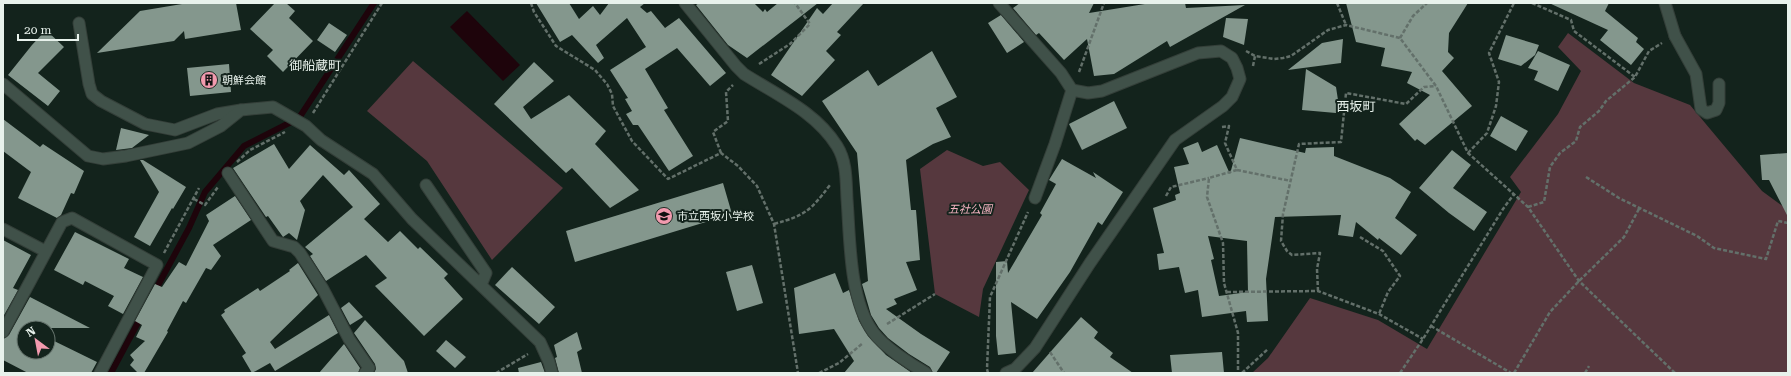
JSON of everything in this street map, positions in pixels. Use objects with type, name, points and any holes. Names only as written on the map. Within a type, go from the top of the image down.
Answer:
[{"type":"street","points":[[685,3],[744,74],[808,113],[836,144],[844,165],[853,274],[860,304],[874,333],[906,362],[926,373]]},
{"type":"street","points":[[999,3],[1061,73],[1072,90],[1088,93],[1102,91],[1198,53],[1211,51],[1221,51],[1232,58],[1240,79],[1232,97],[1223,106],[1175,140],[1090,263],[1035,348],[1015,369],[1006,373]]},
{"type":"street","points":[[1665,3],[1675,36],[1696,74],[1701,109],[1707,113],[1716,110],[1719,84]]},
{"type":"street","points":[[79,23],[89,84],[92,94],[101,101],[146,124],[175,130],[217,114],[272,107],[304,125],[321,140],[373,174],[412,219],[542,345],[552,373]]},
{"type":"street","points":[[3,84],[88,156],[103,159],[126,156],[188,143],[221,126],[241,110]]},
{"type":"street","points":[[1035,198],[1055,144],[1072,90]]},
{"type":"street","points":[[228,173],[273,241],[294,248],[300,253],[323,289],[349,339],[369,368],[365,373]]},
{"type":"street","points":[[426,185],[486,273],[481,285]]},
{"type":"street","points":[[3,332],[62,222],[72,218],[157,265],[100,373]]},
{"type":"street","points":[[3,229],[46,251]]},
{"type":"path","points":[[194,199],[204,206],[233,166],[250,150],[304,125],[382,3]]},
{"type":"path","points":[[531,3],[534,12],[556,46],[595,70],[607,84],[612,94],[613,106],[632,141],[668,179],[721,153],[738,166],[757,186],[774,224],[798,373]]},
{"type":"path","points":[[1072,90],[1104,3]]},
{"type":"path","points":[[1336,3],[1346,25]]},
{"type":"path","points":[[1400,38],[1413,16],[1427,3]]},
{"type":"path","points":[[1468,153],[1487,133],[1496,106],[1499,82],[1489,53],[1514,3]]},
{"type":"path","points":[[1532,3],[1570,20],[1574,30],[1635,77]]},
{"type":"path","points":[[1241,48],[1255,56],[1274,59],[1283,58],[1291,56],[1324,32],[1346,25],[1400,38],[1436,86],[1468,153],[1528,207],[1579,281],[1675,373]]},
{"type":"path","points":[[1528,207],[1544,202],[1550,167],[1560,152],[1576,141],[1580,128],[1599,111],[1606,101],[1635,77],[1649,51],[1675,36]]},
{"type":"path","points":[[1318,291],[1317,269],[1320,253],[1292,255],[1287,251],[1281,241],[1283,214],[1299,144],[1341,142],[1346,93],[1406,104],[1424,87],[1436,86]]},
{"type":"path","points":[[1215,128],[1229,126],[1225,143],[1237,170]]},
{"type":"path","points":[[774,224],[798,217],[815,205],[844,165]]},
{"type":"path","points":[[1166,196],[1171,187],[1237,170],[1291,181]]},
{"type":"path","points":[[1586,177],[1619,198],[1697,236],[1714,248],[1766,259],[1778,221],[1788,223]]},
{"type":"path","points":[[1209,178],[1207,197],[1224,243],[1224,283],[1238,333],[1238,373]]},
{"type":"path","points":[[157,265],[199,188]]},
{"type":"path","points":[[1400,373],[1423,339],[1503,209],[1514,194]]},
{"type":"path","points":[[988,373],[990,297],[1035,198]]},
{"type":"path","points":[[1514,373],[1550,312],[1624,237],[1640,207]]},
{"type":"path","points":[[1360,237],[1384,251],[1400,276],[1388,292],[1379,314]]},
{"type":"path","points":[[1227,292],[1318,291],[1379,314],[1423,339]]},
{"type":"path","points":[[1431,326],[1511,373]]},
{"type":"path","points":[[496,373],[542,345]]},
{"type":"path","points":[[1242,373],[1268,349]]},
{"type":"path","points":[[1586,373],[1589,366]]},
{"type":"green space","points":[[1568,33],[1634,83],[1690,105],[1762,191],[1788,210],[1788,373],[1252,373],[1268,358],[1310,298],[1378,320],[1427,349],[1521,192],[1510,177],[1558,114],[1581,71],[1558,47]]},
{"type":"green space","points":[[413,61],[563,188],[492,260],[427,161],[367,111]]},
{"type":"green space","name":"五社公園","points":[[947,150],[983,166],[1000,162],[1029,190],[983,289],[979,317],[935,294],[920,169]]},
{"type":"shaded area","points":[[467,11],[520,65],[503,81],[450,27]]},
{"type":"building","points":[[188,3],[236,3],[241,30],[185,39],[184,31],[174,41],[97,53],[140,11]]},
{"type":"building","points":[[275,3],[286,3],[295,11],[289,18],[313,41],[283,72],[267,56],[273,50],[250,29]]},
{"type":"building","points":[[536,3],[569,3],[579,19],[593,6],[600,15],[609,3],[645,3],[640,7],[647,13],[651,11],[665,28],[679,18],[726,73],[710,86],[677,48],[645,69],[668,108],[664,110],[693,156],[669,171],[638,125],[633,125],[626,114],[632,111],[625,99],[628,98],[610,70],[646,47],[627,18],[596,45],[604,58],[598,63],[572,35],[560,42]]},
{"type":"building","points":[[699,3],[754,3],[763,12],[765,9],[767,12],[778,3],[818,3],[747,58],[728,45],[696,5]]},
{"type":"building","points":[[833,3],[864,3],[837,32],[841,35],[826,51],[835,60],[802,96],[771,75],[817,8],[823,14]]},
{"type":"building","points":[[1020,3],[1094,3],[1089,13],[1151,3],[1185,3],[1186,8],[1245,5],[1170,47],[1167,41],[1114,74],[1094,76],[1087,39],[1064,60],[1039,33],[1036,35],[1013,8]]},
{"type":"building","points":[[1346,3],[1468,3],[1449,33],[1448,52],[1454,58],[1442,71],[1472,106],[1425,145],[1417,139],[1415,141],[1399,124],[1430,95],[1407,83],[1412,72],[1381,66],[1385,48],[1356,42]]},
{"type":"building","points":[[1549,3],[1609,3],[1605,11],[1638,38],[1636,42],[1644,49],[1631,65],[1600,40],[1608,30]]},
{"type":"building","points":[[1001,15],[1024,42],[1007,53],[988,23]]},
{"type":"building","points":[[1226,18],[1248,19],[1244,45],[1223,37]]},
{"type":"building","points":[[329,23],[347,35],[335,52],[317,40]]},
{"type":"building","points":[[46,30],[64,47],[38,73],[60,91],[48,106],[8,75]]},
{"type":"building","points":[[1506,35],[1539,45],[1535,55],[1521,66],[1498,59]]},
{"type":"building","points":[[1343,39],[1341,63],[1288,70],[1322,43]]},
{"type":"building","points":[[932,51],[957,97],[936,108],[951,137],[933,144],[906,160],[911,210],[916,210],[920,260],[906,262],[917,290],[894,299],[897,304],[886,309],[921,334],[950,352],[936,373],[933,373],[930,367],[909,354],[888,338],[879,328],[871,315],[862,284],[868,281],[857,153],[822,101],[868,70],[878,86]]},
{"type":"building","points":[[1538,51],[1570,65],[1558,91],[1534,80],[1538,71],[1528,68]]},
{"type":"building","points":[[534,62],[554,81],[523,107],[531,119],[569,95],[606,131],[595,144],[639,190],[610,208],[572,168],[566,173],[494,104]]},
{"type":"building","name":"朝鮮会館","points":[[229,64],[231,92],[190,96],[187,68]]},
{"type":"building","points":[[1306,69],[1336,87],[1338,100],[1336,113],[1302,110]]},
{"type":"building","points":[[1114,101],[1127,128],[1082,150],[1069,124]]},
{"type":"building","points":[[1501,116],[1528,131],[1516,151],[1490,136]]},
{"type":"building","points":[[3,119],[40,147],[43,144],[84,171],[74,194],[71,193],[61,215],[57,218],[18,198],[31,172],[3,151]]},
{"type":"building","points":[[121,128],[149,135],[132,148],[116,150]]},
{"type":"building","points":[[1240,138],[1305,153],[1306,148],[1334,147],[1334,156],[1390,178],[1411,192],[1395,218],[1417,235],[1401,255],[1379,238],[1378,240],[1356,222],[1353,237],[1338,235],[1341,215],[1275,217],[1266,279],[1268,321],[1247,322],[1246,311],[1202,317],[1198,290],[1185,293],[1179,267],[1159,270],[1157,254],[1164,253],[1153,208],[1176,200],[1175,195],[1180,193],[1174,167],[1189,164],[1183,148],[1198,142],[1202,152],[1217,145],[1230,174]],"holes":[[[1208,236],[1247,241],[1248,292],[1219,296],[1211,260],[1214,259]]]},
{"type":"building","points":[[274,144],[289,169],[310,145],[344,175],[349,170],[380,204],[364,219],[388,242],[400,231],[418,249],[420,247],[448,274],[444,278],[463,299],[424,336],[375,286],[387,278],[366,255],[326,281],[310,256],[313,254],[305,247],[353,207],[323,175],[300,201],[305,210],[297,240],[289,233],[283,237],[268,216],[266,217],[233,168]]},
{"type":"building","points":[[1452,150],[1471,165],[1453,188],[1487,212],[1474,231],[1449,213],[1419,188]]},
{"type":"building","points":[[1788,153],[1788,217],[1769,180],[1762,180],[1760,155]]},
{"type":"building","points":[[1062,159],[1096,178],[1093,172],[1123,192],[1102,225],[1098,222],[1070,272],[1037,319],[1011,302],[1016,353],[998,355],[996,336],[996,262],[1007,261],[1008,273],[1042,215],[1040,213],[1056,184],[1049,180]]},
{"type":"building","points":[[140,160],[143,160],[186,187],[150,246],[134,237],[159,192]]},
{"type":"building","points":[[723,183],[732,214],[575,262],[566,231]]},
{"type":"building","points":[[235,196],[251,220],[213,245],[221,256],[211,270],[206,268],[186,303],[183,301],[167,331],[168,332],[144,373],[138,373],[130,365],[134,360],[130,355],[145,341],[136,337],[142,325],[135,321],[155,284],[162,287],[179,262],[186,266],[209,221],[206,215]]},
{"type":"building","points":[[75,232],[129,259],[124,268],[143,277],[123,314],[108,306],[114,296],[85,281],[83,285],[54,270]]},
{"type":"building","points":[[3,240],[31,255],[13,288],[18,290],[3,317]]},
{"type":"building","points":[[298,263],[318,295],[270,342],[275,349],[329,315],[338,333],[275,371],[270,363],[252,373],[242,356],[246,353],[221,315],[225,312],[224,310],[258,288],[260,291],[290,271],[289,270]]},
{"type":"building","points":[[752,265],[763,303],[737,311],[726,272]]},
{"type":"building","points":[[512,267],[555,307],[539,324],[495,285]]},
{"type":"building","points":[[835,273],[843,293],[849,290],[859,321],[868,336],[886,355],[912,373],[844,373],[854,361],[834,329],[799,334],[794,288]]},
{"type":"building","points":[[30,297],[90,328],[56,328],[56,320],[17,320]]},
{"type":"building","points":[[349,302],[363,317],[350,325],[341,308]]},
{"type":"building","points":[[1081,317],[1098,332],[1094,338],[1113,353],[1110,357],[1133,373],[1032,373]]},
{"type":"building","points":[[365,320],[404,361],[408,373],[374,373],[376,369],[375,364],[354,333]]},
{"type":"building","points":[[16,322],[16,360],[56,360],[56,342],[97,362],[91,373],[28,373],[3,360],[3,339],[9,335]]},
{"type":"building","points":[[577,332],[582,349],[577,352],[582,373],[559,373],[555,358],[557,357],[554,345]]},
{"type":"building","points":[[446,340],[466,357],[455,368],[436,351]]},
{"type":"building","points":[[344,344],[360,368],[358,373],[319,373]]},
{"type":"building","points":[[1222,352],[1224,373],[1172,373],[1170,355]]},
{"type":"building","points":[[541,362],[545,373],[519,373],[518,368]]},
{"type":"waterway","points":[[155,291],[189,228],[205,192],[244,146],[299,118],[374,3]]},
{"type":"waterway","points":[[111,373],[141,317]]},
{"type":"place","name":"朝鮮会館","points":[[209,80]]},
{"type":"place","name":"市立西坂小学校","points":[[664,216]]},
{"type":"district","name":"御船蔵町","points":[[315,65]]},
{"type":"district","name":"西坂町","points":[[1356,106]]}]
